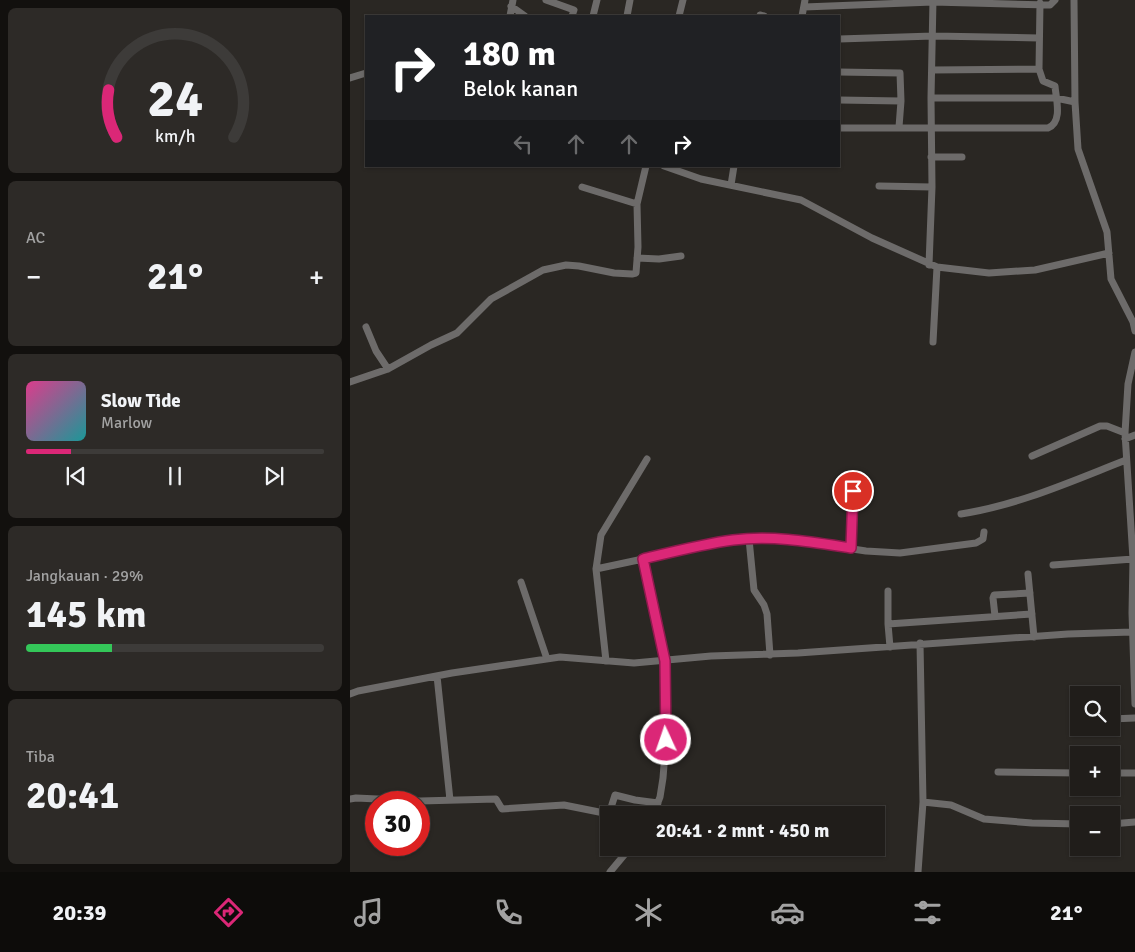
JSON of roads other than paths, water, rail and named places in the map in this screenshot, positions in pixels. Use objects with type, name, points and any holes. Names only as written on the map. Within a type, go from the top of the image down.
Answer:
[{"type":"street","points":[[546,0],[574,10],[572,15]]},
{"type":"street","points":[[593,15],[597,0]]},
{"type":"street","points":[[627,15],[630,0]]},
{"type":"street","points":[[679,15],[683,0]]},
{"type":"street","points":[[804,3],[933,1],[1040,3],[1050,5],[1055,0]]},
{"type":"street","points":[[1074,0],[1075,102],[1079,152],[1106,229],[1111,279],[1133,322],[1135,331]]},
{"type":"street","points":[[929,264],[932,187],[933,1]]},
{"type":"street","points":[[512,3],[524,15]]},
{"type":"street","points":[[840,128],[1048,128],[1052,126],[1058,117],[1055,86],[1043,81],[1040,69],[1040,3]]},
{"type":"street","points":[[840,39],[933,36],[1039,38]]},
{"type":"street","points":[[932,70],[1040,69]]},
{"type":"street","points":[[840,72],[900,72],[901,101],[899,127]]},
{"type":"street","points":[[350,78],[365,73]]},
{"type":"street","points":[[931,98],[1056,98],[1075,102]]},
{"type":"street","points":[[840,100],[901,101]]},
{"type":"street","points":[[931,157],[962,157]]},
{"type":"street","points":[[350,382],[388,369],[431,344],[457,333],[491,299],[534,273],[566,265],[632,274],[637,270],[637,204],[646,167]]},
{"type":"street","points":[[667,167],[701,179],[802,200],[872,238],[937,267],[989,273],[1035,270],[1109,253]]},
{"type":"street","points":[[731,185],[734,167]]},
{"type":"street","points":[[879,186],[932,187]]},
{"type":"street","points":[[582,187],[637,204]]},
{"type":"street","points":[[637,258],[659,259],[681,256]]},
{"type":"street","points":[[933,342],[937,267]]},
{"type":"street","points":[[366,327],[376,351],[388,369]]},
{"type":"street","points":[[1135,352],[1128,384],[1125,436],[1133,559],[1134,613],[1132,632],[1135,704]]},
{"type":"street","points":[[1032,456],[1100,426],[1107,426],[1125,436],[1135,435]]},
{"type":"street","points":[[606,661],[596,569],[601,535],[647,459]]},
{"type":"street","points":[[961,514],[987,510],[1016,502],[1126,460]]},
{"type":"street","points":[[851,548],[853,491]]},
{"type":"street","points":[[596,569],[732,540],[786,539],[866,551],[900,553],[976,543],[983,539],[984,532]]},
{"type":"street","points":[[749,539],[754,590],[764,605],[767,614],[770,654]]},
{"type":"street","points":[[643,559],[665,661],[666,740],[664,778],[657,806]]},
{"type":"street","points":[[1053,565],[1133,559]]},
{"type":"street","points":[[1028,574],[1034,637]]},
{"type":"street","points":[[521,582],[547,659]]},
{"type":"street","points":[[888,591],[890,647]]},
{"type":"street","points":[[995,616],[994,595],[1030,592]]},
{"type":"street","points":[[888,624],[1032,614]]},
{"type":"street","points":[[350,694],[437,676],[566,656],[634,663],[711,656],[1132,632]]},
{"type":"street","points":[[918,872],[923,802],[920,644]]},
{"type":"street","points":[[437,676],[450,800]]},
{"type":"street","points":[[1120,719],[1135,718]]},
{"type":"street","points":[[998,772],[1070,773]]},
{"type":"street","points":[[1120,773],[1135,773]]},
{"type":"street","points":[[350,799],[420,801],[496,799],[502,808],[564,805],[609,814],[615,794],[635,800],[658,803]]},
{"type":"street","points":[[923,802],[951,805],[984,819],[1070,824]]},
{"type":"street","points":[[1120,823],[1135,822]]},
{"type":"street","points":[[610,872],[623,856]]}]
